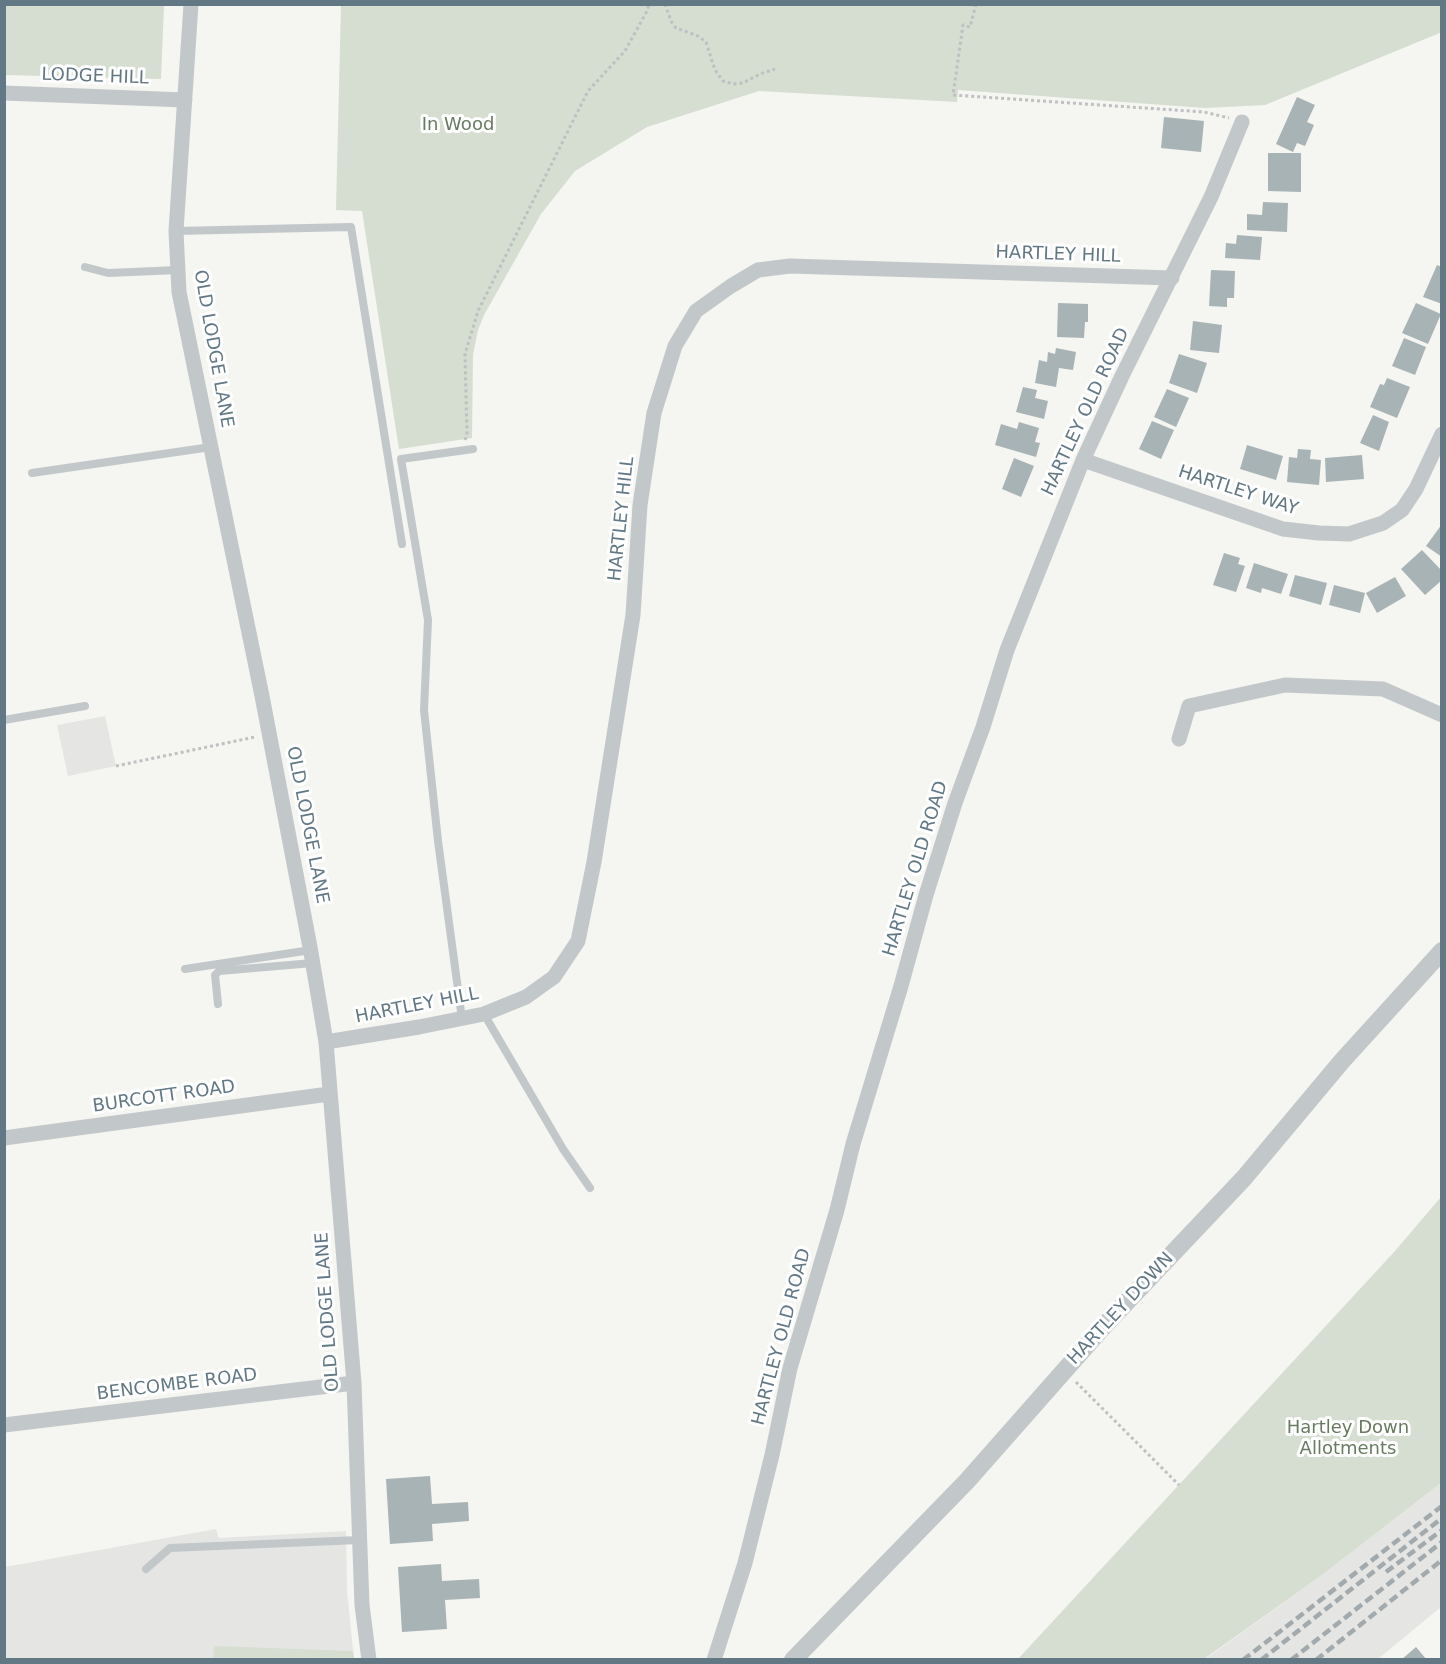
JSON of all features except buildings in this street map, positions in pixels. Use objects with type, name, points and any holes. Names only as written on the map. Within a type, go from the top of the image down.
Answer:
[{"type":"street","name":"OLD LODGE LANE","points":[[191,4],[176,231],[178,270],[183,312],[269,734],[326,1042],[354,1383],[363,1619],[369,1659]]},
{"type":"street","name":"LODGE HILL","points":[[4,93],[185,100]]},
{"type":"street","name":"HARTLEY OLD ROAD","points":[[714,1659],[745,1563],[772,1455],[790,1368],[837,1210],[853,1144],[926,895],[1007,650],[1083,460],[1211,197],[1242,122]]},
{"type":"street","name":"HARTLEY HILL","points":[[326,1042],[484,1014],[526,997],[554,977],[578,941],[594,862],[633,615],[640,505],[654,413],[675,346],[696,311],[758,270],[790,266],[1172,278]]},
{"type":"street","name":"HARTLEY WAY","points":[[1083,460],[1283,529],[1349,534],[1383,523],[1402,510],[1416,489],[1442,434]]},
{"type":"street","points":[[1179,739],[1189,706],[1286,685],[1383,689],[1442,715]]},
{"type":"street","name":"HARTLEY DOWN","points":[[793,1659],[967,1481],[1102,1328],[1244,1178],[1342,1061],[1442,951]]},
{"type":"street","name":"BURCOTT ROAD","points":[[4,1138],[329,1094]]},
{"type":"street","name":"BENCOMBE ROAD","points":[[4,1425],[354,1383]]},
{"type":"lane","points":[[176,231],[351,227],[402,544]]},
{"type":"lane","points":[[85,267],[108,273],[178,270]]},
{"type":"lane","points":[[32,473],[211,447]]},
{"type":"lane","points":[[462,1019],[438,841],[424,710],[428,620],[401,459],[473,449]]},
{"type":"lane","points":[[4,720],[85,706]]},
{"type":"lane","points":[[185,969],[312,957]]},
{"type":"lane","points":[[218,1004],[215,975],[219,971],[312,957]]},
{"type":"lane","points":[[484,1014],[563,1149],[590,1188]]},
{"type":"lane","points":[[146,1569],[170,1548],[359,1540]]},
{"type":"path","points":[[464,442],[467,435],[465,354],[478,311],[588,91],[625,51],[649,4]]},
{"type":"path","points":[[665,4],[676,28],[698,36],[705,42],[715,70],[723,81],[733,84],[743,83],[775,69]]},
{"type":"path","points":[[976,4],[970,27],[963,25],[953,95],[1204,112],[1242,122]]},
{"type":"path","points":[[116,766],[269,734]]},
{"type":"path","points":[[1063,1371],[1179,1485]]},
{"type":"shaded area","points":[[105,716],[116,766],[68,776],[57,725]]},
{"type":"shaded area","points":[[1441,1483],[1441,1607],[1378,1659],[1204,1660],[1322,1575]]},
{"type":"shaded area","points":[[216,1529],[219,1538],[346,1531],[347,1591],[354,1659],[5,1660],[5,1567]]},
{"type":"green space","points":[[5,4],[164,5],[161,79],[5,75]]},
{"type":"green space","name":"In Wood","points":[[1441,4],[1442,32],[1265,105],[1205,108],[958,90],[957,102],[759,91],[647,127],[575,171],[541,214],[484,315],[478,330],[473,355],[472,438],[399,449],[362,211],[336,210],[341,5]]},
{"type":"green space","name":"Hartley Down Allotments","points":[[1441,1197],[1441,1483],[1322,1575],[1204,1659],[1018,1659],[1395,1251]]},
{"type":"green space","points":[[214,1646],[353,1651],[354,1659],[213,1659]]},
{"type":"railway","points":[[1243,1660],[1442,1506]]},
{"type":"railway","points":[[1261,1660],[1442,1518]]},
{"type":"railway","points":[[1386,1572],[1442,1530]]},
{"type":"railway","points":[[1291,1660],[1442,1542]]},
{"type":"railway","points":[[1316,1660],[1442,1560]]}]
